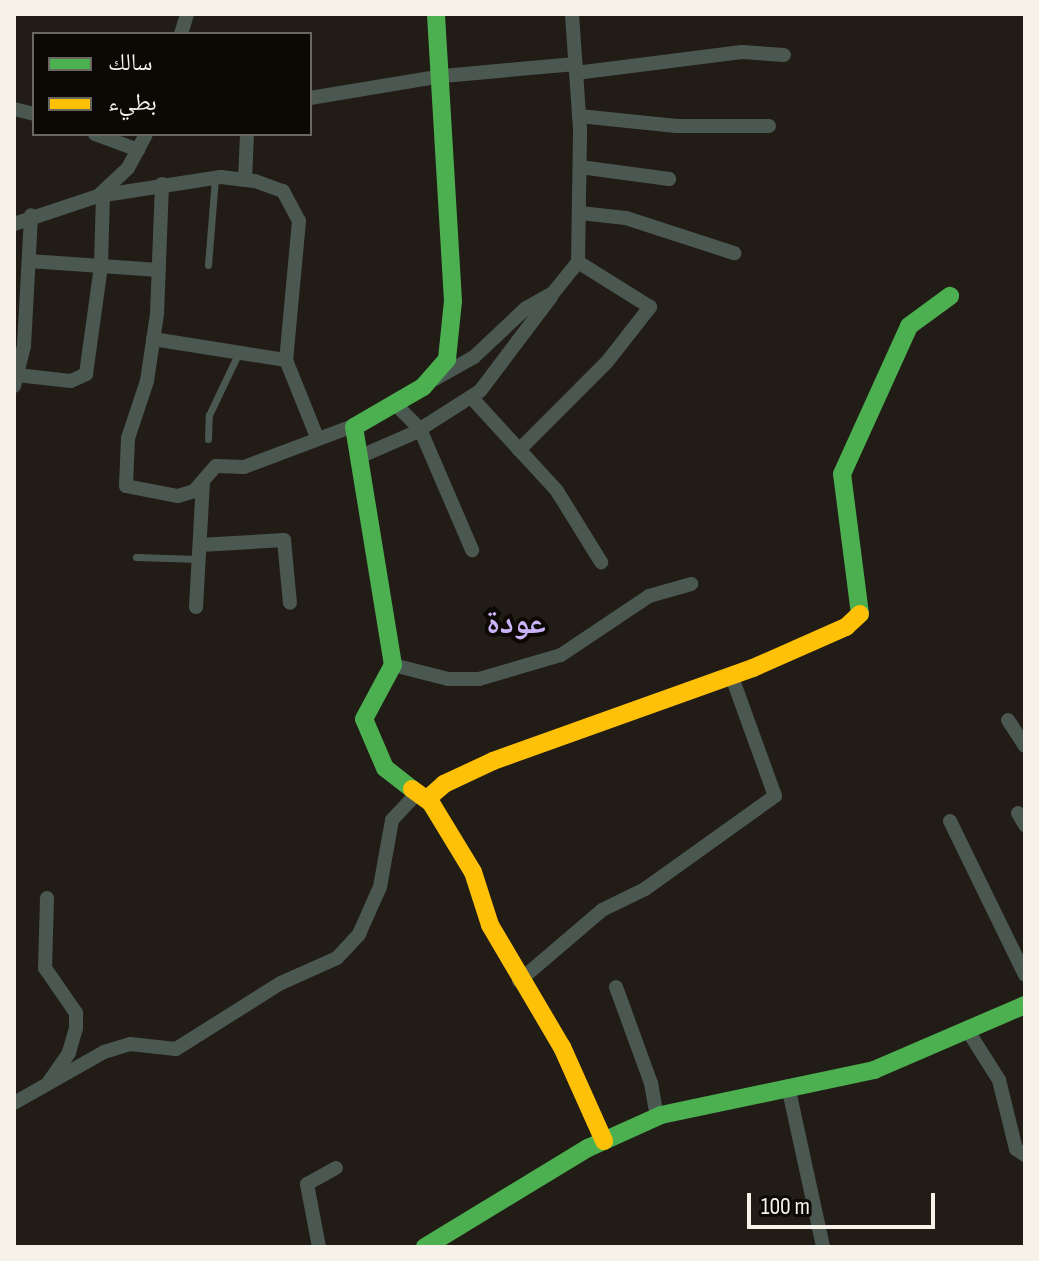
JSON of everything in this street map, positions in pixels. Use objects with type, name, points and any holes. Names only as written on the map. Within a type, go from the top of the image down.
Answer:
[{"type":"street","points":[[423,387],[447,359],[453,301],[443,76],[436,14]]},
{"type":"street","points":[[359,457],[420,429],[471,397],[511,356],[578,262],[579,116],[572,14]]},
{"type":"street","points":[[312,98],[443,76],[576,68],[742,52],[784,55]]},
{"type":"street","points":[[579,116],[676,126],[769,126]]},
{"type":"street","points":[[100,136],[138,150]]},
{"type":"street","points":[[31,215],[24,346],[16,381],[71,381],[86,374],[101,266],[101,195],[128,168],[145,136]]},
{"type":"street","points":[[245,180],[247,136]]},
{"type":"street","points":[[580,167],[669,179]]},
{"type":"street","points":[[14,224],[31,215],[101,195],[162,184],[215,178],[245,180],[283,191],[299,221],[286,360],[317,437]]},
{"type":"street","points":[[162,184],[153,339],[147,381],[128,438],[126,486],[178,496],[203,482],[216,466],[244,467],[361,423]]},
{"type":"street","points":[[580,213],[626,218],[734,253]]},
{"type":"street","points":[[29,261],[159,270]]},
{"type":"street","points":[[519,450],[607,362],[650,307],[578,262]]},
{"type":"street","points":[[553,293],[526,308],[474,357],[354,427],[393,665],[364,719],[371,745],[385,768],[422,796],[473,872],[490,925],[519,981],[562,1047],[604,1141]]},
{"type":"street","points":[[14,1103],[130,1044],[176,1049],[281,983],[337,958],[359,934],[380,887],[392,820],[422,796],[493,761],[732,677],[846,627],[863,611],[842,474],[909,326],[950,296]]},
{"type":"street","points":[[153,339],[286,360]]},
{"type":"street","points":[[471,397],[557,491],[601,562]]},
{"type":"street","points":[[394,403],[420,429],[472,550]]},
{"type":"street","points":[[196,607],[203,482]]},
{"type":"street","points":[[199,552],[284,540],[290,603]]},
{"type":"street","points":[[393,665],[448,679],[479,679],[561,655],[649,596],[691,584]]},
{"type":"street","points":[[519,981],[602,910],[645,889],[775,796],[732,677]]},
{"type":"street","points":[[1008,720],[1025,746]]},
{"type":"street","points":[[950,821],[1025,975]]},
{"type":"street","points":[[46,1085],[69,1053],[76,1028],[76,1013],[45,968],[47,898]]},
{"type":"street","points":[[616,987],[651,1083],[657,1117]]},
{"type":"street","points":[[425,1247],[604,1141],[657,1117],[788,1086],[874,1070],[1025,1005]]},
{"type":"street","points":[[968,1031],[999,1080],[1016,1149],[1025,1155]]},
{"type":"street","points":[[788,1086],[823,1247]]},
{"type":"street","points":[[319,1247],[307,1184],[336,1168]]},
{"type":"lane","points":[[208,265],[215,178]]},
{"type":"lane","points":[[208,439],[209,415],[239,352]]},
{"type":"lane","points":[[136,557],[199,552]]},
{"type":"traffic: fast","points":[[412,789],[385,768],[364,719],[393,665],[354,427],[423,387],[447,359],[453,301],[436,14]]},
{"type":"traffic: fast","points":[[860,614],[842,474],[909,326],[950,296]]},
{"type":"traffic: fast","points":[[425,1247],[588,1148],[661,1115],[874,1070],[1025,1005]]},
{"type":"traffic: slow","points":[[427,799],[444,784],[493,761],[753,668],[846,627],[860,614]]},
{"type":"traffic: slow","points":[[412,789],[431,803],[473,872],[490,925],[562,1047],[604,1141]]},
{"type":"district","name":"عودة","points":[[516,624]]}]
